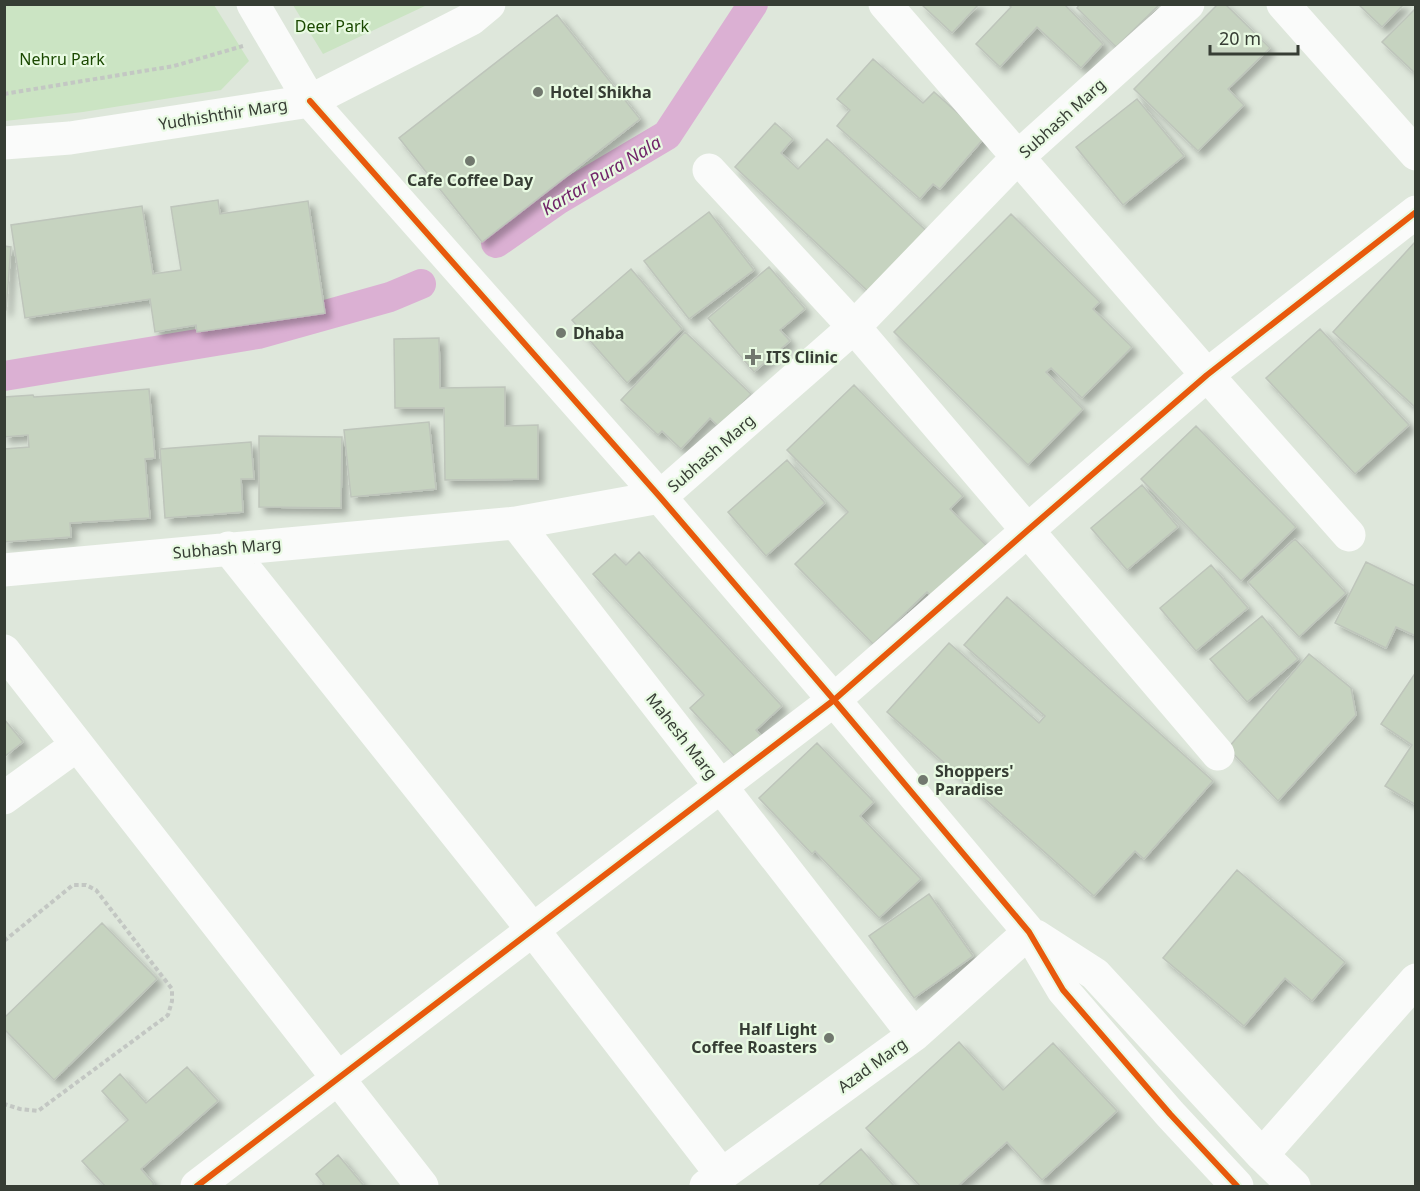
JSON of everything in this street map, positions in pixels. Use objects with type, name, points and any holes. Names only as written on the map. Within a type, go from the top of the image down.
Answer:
[{"type":"street","points":[[253,4],[310,101],[660,497],[834,700],[1029,932],[1063,990],[1170,1114],[1237,1186]]},
{"type":"street","name":"Yudhishthir Marg","points":[[4,143],[70,138],[310,101],[471,19],[489,4]]},
{"type":"street","points":[[885,4],[1349,535]]},
{"type":"street","name":"Subhash Marg","points":[[4,570],[516,523],[660,497],[854,327],[1018,157],[1188,4]]},
{"type":"street","points":[[1283,4],[1416,154]]},
{"type":"street","points":[[709,170],[854,327],[1218,754]]},
{"type":"street","points":[[197,1186],[834,700],[1207,375],[1416,212]]},
{"type":"street","name":"Mahesh Marg","points":[[516,523],[914,1035]]},
{"type":"street","points":[[228,548],[533,930],[714,1181]]},
{"type":"street","points":[[4,651],[422,1186]]},
{"type":"street","points":[[4,798],[77,745]]},
{"type":"street","points":[[1029,932],[1095,974],[1262,1155],[1294,1186]]},
{"type":"street","name":"Azad Marg","points":[[714,1181],[914,1035],[1029,932]]},
{"type":"street","points":[[1262,1155],[1416,980]]},
{"type":"path","points":[[4,94],[174,66],[272,38]]},
{"type":"path","points":[[4,941],[73,885],[86,885],[96,890],[172,989],[172,1001],[168,1015],[38,1111],[4,1104]]},
{"type":"green space","name":"Nehru Park","points":[[4,5],[214,5],[249,61],[221,90],[83,112],[5,121]]},
{"type":"green space","name":"Deer Park","points":[[293,5],[427,5],[323,54]]},
{"type":"building","points":[[921,4],[979,4],[952,33]]},
{"type":"building","points":[[1008,4],[1064,4],[1103,44],[1081,68],[1037,27],[1000,67],[976,44],[1011,7]]},
{"type":"building","points":[[1080,4],[1160,4],[1116,47],[1077,8]]},
{"type":"building","points":[[1218,4],[1225,4],[1270,48],[1228,89],[1244,105],[1198,151],[1134,89]]},
{"type":"building","points":[[1358,4],[1404,4],[1382,27]]},
{"type":"building","points":[[1416,8],[1416,74],[1382,42]]},
{"type":"building","points":[[557,15],[640,119],[482,242],[399,138]]},
{"type":"building","points":[[873,59],[923,103],[934,92],[985,137],[940,189],[933,184],[920,199],[837,126],[850,110],[837,99]]},
{"type":"building","points":[[1137,99],[1184,156],[1123,205],[1076,147]]},
{"type":"building","points":[[775,123],[793,139],[781,153],[798,169],[827,139],[932,236],[872,295],[735,167]]},
{"type":"building","points":[[218,200],[220,214],[308,201],[325,313],[197,332],[196,325],[155,332],[150,299],[25,318],[11,225],[142,206],[153,274],[181,270],[171,207]]},
{"type":"building","points":[[709,212],[754,270],[689,319],[644,261]]},
{"type":"building","points":[[1011,214],[1100,302],[1093,309],[1132,347],[1082,398],[1051,368],[1046,372],[1083,409],[1028,465],[894,332]]},
{"type":"building","points":[[1416,241],[1416,408],[1333,332]]},
{"type":"building","points":[[4,246],[11,247],[6,310],[4,310]]},
{"type":"building","points":[[769,267],[805,309],[780,330],[790,341],[754,372],[708,318]]},
{"type":"building","points":[[631,269],[682,329],[627,383],[572,320]]},
{"type":"building","points":[[1320,329],[1409,425],[1355,474],[1266,378]]},
{"type":"building","points":[[685,332],[751,394],[720,428],[710,418],[681,449],[662,431],[658,435],[621,400]]},
{"type":"building","points":[[439,338],[440,388],[505,387],[505,426],[538,425],[538,479],[445,480],[444,408],[395,408],[394,339]]},
{"type":"building","points":[[854,385],[963,496],[950,509],[989,548],[936,600],[927,592],[873,644],[795,564],[848,512],[787,450]]},
{"type":"building","points":[[149,389],[155,458],[145,459],[150,518],[70,523],[71,537],[4,542],[4,449],[29,447],[28,435],[4,437],[4,397]]},
{"type":"building","points":[[429,422],[436,489],[351,497],[344,430]]},
{"type":"building","points":[[1196,426],[1296,527],[1241,581],[1141,479]]},
{"type":"building","points":[[259,436],[342,437],[341,508],[259,507]]},
{"type":"building","points":[[251,442],[254,479],[241,479],[243,512],[165,518],[160,449]]},
{"type":"building","points":[[787,460],[825,503],[766,556],[728,512]]},
{"type":"building","points":[[1142,485],[1178,527],[1127,570],[1091,528]]},
{"type":"building","points":[[1295,539],[1346,593],[1299,637],[1248,582]]},
{"type":"building","points":[[639,552],[782,706],[756,730],[763,738],[738,760],[690,708],[704,695],[593,574],[615,554],[626,565]]},
{"type":"building","points":[[1366,562],[1416,585],[1416,636],[1396,627],[1386,648],[1335,623]]},
{"type":"building","points":[[1211,565],[1248,608],[1196,651],[1160,608]]},
{"type":"building","points":[[1007,597],[1213,781],[1144,859],[1135,851],[1094,896],[887,712],[949,643],[1039,723],[1045,716],[964,645]]},
{"type":"building","points":[[1262,616],[1298,659],[1247,702],[1210,659]]},
{"type":"building","points":[[1309,654],[1351,688],[1356,715],[1278,801],[1228,748]]},
{"type":"building","points":[[1416,672],[1416,805],[1385,786],[1412,745],[1381,724]]},
{"type":"building","points":[[4,719],[23,742],[4,757]]},
{"type":"building","points":[[817,743],[874,802],[860,816],[921,879],[879,918],[815,851],[812,854],[759,798]]},
{"type":"building","points":[[1237,870],[1345,962],[1312,1001],[1285,978],[1244,1026],[1163,958]]},
{"type":"building","points":[[929,894],[973,956],[914,998],[869,936]]},
{"type":"building","points":[[102,923],[157,979],[54,1080],[4,1029],[4,1018]]},
{"type":"building","points":[[959,1042],[1003,1090],[1053,1043],[1117,1111],[1042,1180],[1007,1142],[958,1186],[920,1186],[866,1128]]},
{"type":"building","points":[[187,1067],[218,1101],[141,1169],[154,1184],[151,1186],[105,1186],[82,1161],[128,1120],[102,1091],[120,1074],[146,1103]]},
{"type":"building","points":[[861,1149],[894,1186],[818,1186]]},
{"type":"building","points":[[338,1155],[364,1186],[321,1186],[324,1184],[316,1174]]},
{"type":"waterway","name":"Kartar Pura Nala","points":[[496,243],[559,199],[667,135],[753,4]]},
{"type":"waterway","points":[[4,376],[258,334],[390,297],[421,284]]},
{"type":"cycle path","points":[[310,101],[660,497],[834,700],[1029,932],[1063,990],[1170,1114],[1237,1186]]},
{"type":"cycle path","points":[[197,1186],[834,700],[1207,375],[1416,212]]},
{"type":"place","name":"Hotel Shikha","points":[[538,92]]},
{"type":"place","name":"Cafe Coffee Day","points":[[470,161]]},
{"type":"place","name":"Dhaba","points":[[561,333]]},
{"type":"place","name":"ITS Clinic","points":[[753,357]]},
{"type":"place","name":"Shoppers' Paradise","points":[[923,780]]},
{"type":"place","name":"Half Light Coffee Roasters","points":[[829,1038]]}]
